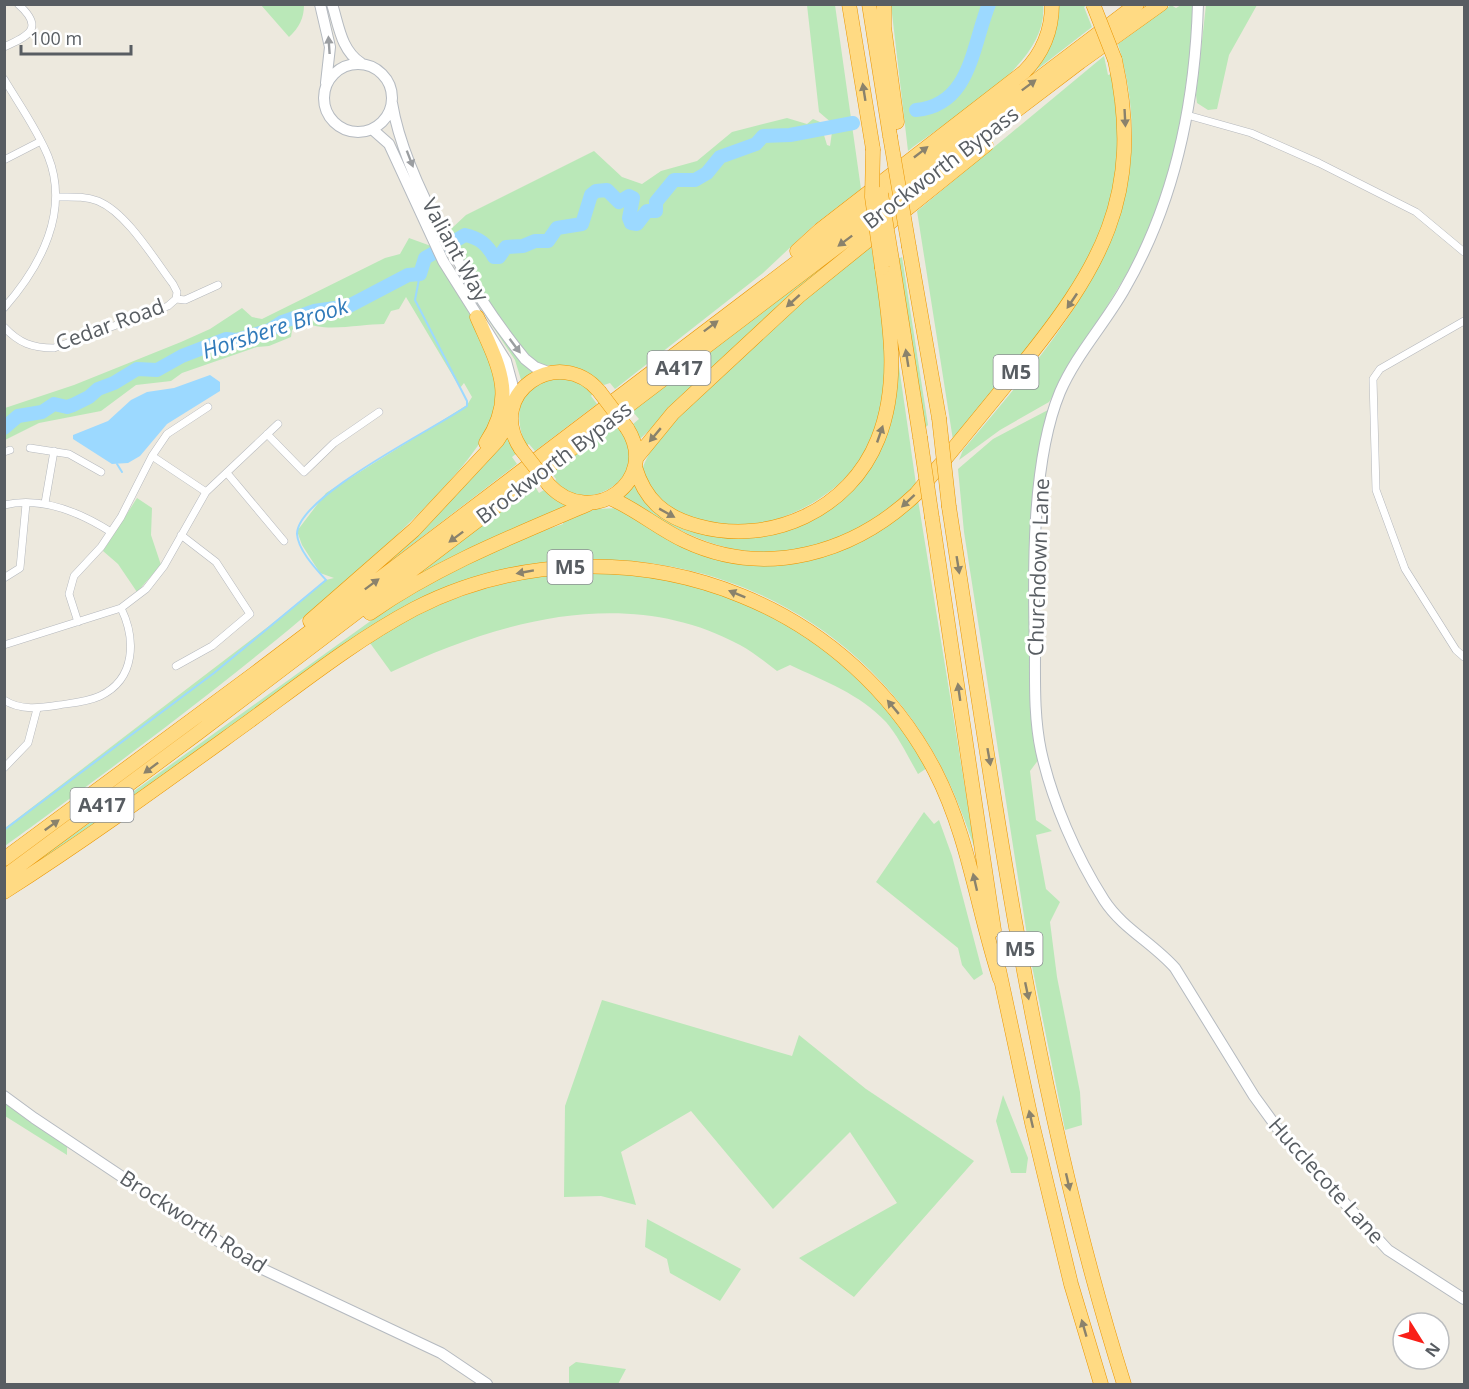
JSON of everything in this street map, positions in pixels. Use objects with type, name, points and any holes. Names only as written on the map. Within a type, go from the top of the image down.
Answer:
[{"type":"highway","name":"M5","points":[[636,462],[646,495],[660,509],[683,521],[717,530],[749,532],[783,526],[817,511],[853,480],[873,450],[888,403],[892,349],[887,264],[873,149],[849,4]]},
{"type":"highway","name":"M5","points":[[870,4],[894,133]]},
{"type":"highway","name":"M5","points":[[884,4],[884,27],[900,190],[939,418],[949,507],[1023,973],[1054,1123],[1094,1289],[1124,1384]]},
{"type":"highway","points":[[731,311],[820,230],[1024,72],[1042,50],[1052,4]]},
{"type":"highway","name":"M5","points":[[610,498],[687,542],[731,556],[765,559],[804,556],[855,539],[897,512],[916,494],[1060,318],[1098,256],[1119,196],[1125,157],[1124,102],[1115,60],[1093,4]]},
{"type":"highway","name":"Brockworth Bypass","points":[[4,859],[1137,4]]},
{"type":"highway","name":"Brockworth Bypass","points":[[4,877],[198,733],[1080,62],[1161,4]]},
{"type":"highway","points":[[198,733],[414,585],[474,554],[588,504],[610,498],[624,486],[636,462],[673,413],[799,296],[946,180],[1080,62]]},
{"type":"highway","name":"M5","points":[[887,264],[920,436],[979,819],[1000,979]]},
{"type":"highway","points":[[455,486],[488,440],[502,410],[502,377],[477,317]]},
{"type":"highway","points":[[588,504],[567,499],[549,485],[521,449],[512,432],[512,404],[530,381],[551,373],[578,375],[599,391],[627,428],[636,462]]},
{"type":"highway","points":[[190,720],[392,550],[497,441],[511,419]]},
{"type":"highway","name":"M5","points":[[4,892],[101,829],[367,638],[415,609],[456,590],[519,573],[571,567],[624,567],[696,579],[758,602],[822,640],[878,690],[923,750],[952,807],[967,849],[1000,979],[1062,1250],[1101,1384]]},
{"type":"street","points":[[4,47],[28,36],[32,30],[32,20],[18,4]]},
{"type":"street","points":[[320,4],[330,47],[326,109],[331,119],[350,131],[372,129],[388,114],[392,103],[392,92],[382,72],[352,57],[346,48],[332,4]]},
{"type":"street","name":"Churchdown Lane","points":[[1198,4],[1194,68],[1170,186],[1154,231],[1124,290],[1064,384],[1050,422],[1038,504],[1034,618],[1036,719],[1050,783],[1096,887],[1117,917],[1160,951],[1175,968],[1254,1096]]},
{"type":"street","points":[[326,86],[340,69],[361,63]]},
{"type":"street","points":[[4,79],[49,158],[57,197],[54,221],[45,245],[31,274],[4,308]]},
{"type":"street","name":"Valiant Way","points":[[392,103],[400,134],[426,201],[456,256],[488,309],[525,359],[535,367],[551,373]]},
{"type":"street","points":[[1186,115],[1251,133],[1319,163],[1416,212],[1464,252]]},
{"type":"street","name":"Valiant Way","points":[[372,129],[389,144],[396,156],[430,237],[506,361],[513,387],[512,404]]},
{"type":"street","points":[[4,160],[41,141]]},
{"type":"street","points":[[57,197],[98,201],[120,216],[173,284],[177,292],[176,299]]},
{"type":"street","name":"Cedar Road","points":[[4,327],[23,343],[38,348],[54,348],[168,306],[176,299],[185,300],[218,285]]},
{"type":"street","points":[[1464,321],[1380,369],[1373,379],[1376,490],[1405,569],[1456,651],[1464,657]]},
{"type":"street","points":[[78,622],[69,594],[74,576],[111,532],[152,456],[167,434],[208,407]]},
{"type":"street","points":[[267,434],[304,472],[334,442],[379,412]]},
{"type":"street","points":[[4,645],[121,608],[146,589],[164,566],[206,492],[278,424]]},
{"type":"street","points":[[30,448],[54,451],[81,460],[101,472]]},
{"type":"street","points":[[45,503],[54,451]]},
{"type":"street","points":[[152,456],[206,492]]},
{"type":"street","points":[[227,473],[285,542]]},
{"type":"street","points":[[4,506],[45,503],[79,515],[111,532]]},
{"type":"street","points":[[4,578],[20,567],[26,504]]},
{"type":"street","points":[[176,666],[212,646],[250,614],[216,562],[181,535]]},
{"type":"street","points":[[4,700],[12,705],[37,709],[101,696],[125,674],[131,660],[132,642],[121,608]]},
{"type":"street","points":[[4,768],[28,743],[37,709]]},
{"type":"street","name":"Brockworth Road","points":[[4,1095],[34,1118],[254,1265],[441,1353],[487,1384]]},
{"type":"street","name":"Hucclecote Lane","points":[[1254,1096],[1282,1136],[1368,1232],[1406,1263],[1464,1299]]},
{"type":"green space","points":[[1043,4],[1041,27],[1031,48],[1014,69],[971,106],[908,151],[891,5]]},
{"type":"green space","points":[[261,5],[304,5],[302,18],[289,37]]},
{"type":"green space","points":[[807,5],[835,5],[861,189],[814,225],[763,273],[615,389],[610,383],[604,385],[580,369],[563,365],[539,364],[527,355],[494,310],[457,249],[459,247],[451,229],[466,215],[594,151],[622,177],[642,184],[661,171],[697,161],[732,132],[787,118],[807,124],[813,119],[820,122],[827,145],[830,146],[832,132],[839,128],[838,124],[833,124],[819,112]]},
{"type":"green space","points":[[1055,5],[1087,5],[1084,7],[1092,27],[912,166],[1022,79]]},
{"type":"green space","points":[[1171,5],[1176,8],[1181,5],[1193,5],[1190,54],[1181,120],[1162,198],[1135,260],[1049,402],[1000,430],[959,460],[963,450],[1038,359],[1071,313],[1099,266],[1119,216],[1130,163],[1130,106],[1118,44]]},
{"type":"green space","points":[[1206,5],[1257,5],[1229,55],[1217,109],[1208,110],[1197,103],[1196,95]]},
{"type":"green space","points":[[1104,56],[1108,75],[1111,74],[1120,133],[1116,179],[1104,221],[1087,261],[1064,299],[1038,336],[953,440],[917,211]]},
{"type":"green space","points":[[435,225],[535,372],[522,383],[515,360],[469,291],[436,233]]},
{"type":"green space","points":[[869,231],[870,233],[796,292],[640,439],[633,424],[639,419],[632,411]]},
{"type":"green space","points":[[409,238],[431,246],[474,320],[493,363],[500,397],[481,441],[433,499],[365,565],[284,634],[119,762],[5,846],[5,828],[326,580],[334,578],[320,573],[302,545],[297,531],[326,493],[467,405],[472,397],[464,383],[460,388],[406,297],[399,309],[391,311],[384,324],[321,327],[305,322],[292,330],[291,337],[269,346],[257,347],[182,373],[171,381],[136,385],[101,411],[39,423],[5,440],[5,408],[74,385],[181,342],[210,329],[242,308],[252,317],[262,319],[385,258],[400,254]]},
{"type":"green space","points":[[871,245],[882,315],[884,387],[881,411],[874,434],[856,465],[830,491],[798,511],[763,523],[727,526],[693,520],[664,502],[642,472],[653,448],[675,419],[742,353]]},
{"type":"green space","points":[[902,257],[928,425],[925,428],[898,259]]},
{"type":"green space","points":[[897,353],[916,484],[876,519],[852,532],[801,549],[774,552],[747,551],[721,546],[695,537],[623,497],[635,484],[674,520],[781,530],[868,464]]},
{"type":"green space","points":[[570,378],[594,392],[591,396],[597,404],[535,451],[529,444],[526,446],[519,419],[526,393],[542,381]]},
{"type":"green space","points":[[1048,410],[1038,476],[1039,759],[1030,771],[1036,820],[1052,831],[1036,835],[1046,889],[1060,902],[1050,922],[1057,977],[1080,1092],[1082,1125],[1065,1130],[1031,961],[964,532],[958,469],[993,439]]},
{"type":"green space","points":[[615,425],[624,434],[630,446],[631,457],[622,478],[613,486],[590,496],[575,495],[555,481],[551,472]]},
{"type":"green space","points":[[508,435],[517,453],[512,457],[517,464],[366,580]]},
{"type":"green space","points":[[534,485],[539,493],[544,490],[569,507],[399,587]]},
{"type":"green space","points":[[137,498],[152,508],[151,535],[161,565],[137,592],[118,564],[103,551]]},
{"type":"green space","points":[[918,500],[975,849],[953,791],[936,757],[892,693],[838,642],[776,602],[708,576],[637,562],[563,561],[489,574],[417,601],[105,819],[9,881],[390,607],[474,561],[563,524],[564,518],[596,509],[619,508],[715,557],[844,549],[889,525]]},
{"type":"green space","points":[[628,572],[672,578],[738,600],[770,616],[829,654],[881,700],[900,724],[927,768],[918,774],[886,722],[876,712],[841,689],[790,665],[777,671],[740,645],[697,627],[653,616],[608,613],[564,616],[519,625],[475,638],[391,672],[370,643],[414,616],[459,597],[505,583],[556,573]]},
{"type":"green space","points":[[924,812],[934,824],[939,820],[952,856],[983,974],[974,980],[962,965],[958,948],[876,882]]},
{"type":"green space","points":[[602,1000],[792,1056],[799,1035],[866,1089],[974,1161],[854,1297],[799,1258],[897,1203],[850,1132],[773,1209],[691,1111],[621,1152],[636,1205],[601,1196],[564,1197],[565,1106]]},
{"type":"green space","points":[[1003,1095],[1028,1158],[1026,1173],[1011,1173],[996,1121]]},
{"type":"green space","points":[[4,1100],[67,1146],[67,1155],[5,1116]]},
{"type":"green space","points":[[647,1219],[741,1269],[720,1301],[670,1273],[667,1259],[645,1247]]},
{"type":"green space","points":[[576,1362],[626,1369],[618,1384],[569,1384],[569,1367]]},
{"type":"water","points":[[210,375],[220,382],[220,391],[167,424],[140,456],[128,463],[112,464],[73,439],[73,435],[108,421],[131,400],[147,392],[174,388]]},
{"type":"waterway","name":"Horsbere Brook","points":[[916,110],[934,106],[948,97],[959,85],[973,55],[989,4]]},
{"type":"waterway","name":"Horsbere Brook","points":[[4,428],[18,416],[42,412],[54,404],[67,407],[73,405],[137,369],[157,370],[182,356],[226,339],[237,340],[270,330],[282,322],[314,311],[349,306],[408,275],[420,274],[425,258],[465,235],[478,240],[494,257],[499,257],[506,247],[523,246],[535,241],[548,241],[557,228],[582,224],[591,195],[596,191],[607,190],[619,202],[629,196],[633,198],[629,218],[631,223],[637,224],[647,211],[656,211],[656,202],[674,180],[695,180],[707,173],[720,157],[756,144],[763,136],[790,135],[853,123]]},
{"type":"waterway","points":[[4,830],[214,673],[326,580],[308,559],[298,540],[297,534],[303,518],[319,501],[370,464],[467,406],[467,401],[415,300],[420,274]]},
{"type":"waterway","points":[[117,464],[122,472]]}]
